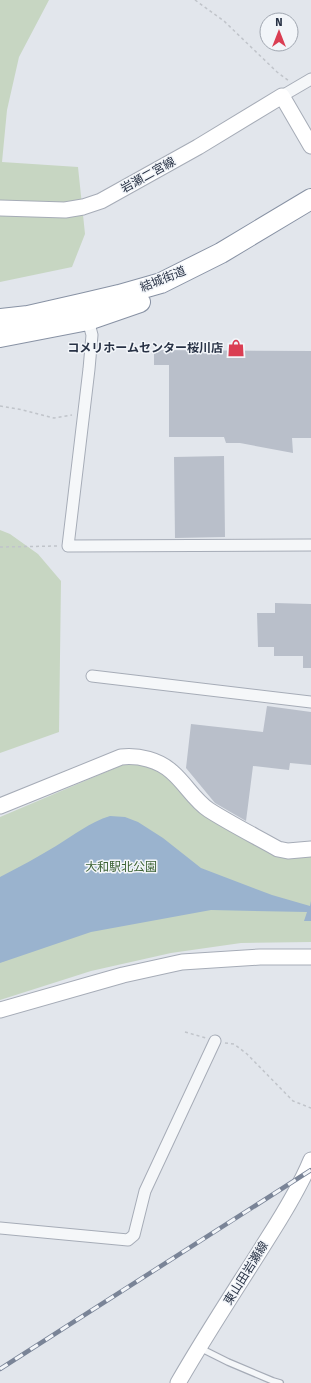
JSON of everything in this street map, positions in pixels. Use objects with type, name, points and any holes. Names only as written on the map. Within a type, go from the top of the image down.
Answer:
[{"type":"highway","name":"結城街道","points":[[0,319],[28,316],[119,295],[161,283],[221,253],[311,199]]},
{"type":"highway","name":"結城街道","points":[[0,337],[88,320],[134,304],[227,266],[311,215]]},
{"type":"street","points":[[311,79],[282,96],[311,146]]},
{"type":"street","name":"岩瀬二宮線","points":[[0,208],[65,210],[83,207],[101,201],[198,148],[282,96]]},
{"type":"street","points":[[88,320],[92,335],[68,546],[311,545]]},
{"type":"street","points":[[92,676],[311,702]]},
{"type":"street","points":[[0,806],[121,757],[141,757],[152,760],[173,772],[197,800],[209,810],[278,849],[288,851],[311,848]]},
{"type":"street","points":[[0,1010],[123,975],[182,962],[260,957],[311,957]]},
{"type":"street","points":[[0,1228],[128,1240],[134,1235],[145,1191],[215,1041]]},
{"type":"street","name":"東山田岩瀬線","points":[[178,1383],[198,1347],[240,1284],[282,1216],[311,1160]]},
{"type":"lane","points":[[198,1347],[228,1362],[280,1383]]},
{"type":"path","points":[[195,0],[224,21],[277,72],[297,87]]},
{"type":"path","points":[[0,406],[54,418],[84,413]]},
{"type":"path","points":[[0,547],[68,546]]},
{"type":"path","points":[[185,1032],[215,1041],[234,1044],[247,1054],[293,1101],[311,1108]]},
{"type":"green space","points":[[0,0],[49,0],[19,57],[7,110],[2,162],[78,167],[85,234],[72,267],[0,282]]},
{"type":"green space","points":[[0,530],[10,534],[38,554],[61,581],[59,732],[0,753]]},
{"type":"green space","name":"大和駅北公園","points":[[127,763],[149,765],[168,774],[263,846],[284,858],[311,856],[311,942],[241,943],[171,953],[91,971],[0,1000],[0,817]]},
{"type":"water","points":[[110,816],[125,817],[138,822],[163,838],[201,868],[272,895],[310,906],[311,901],[311,921],[304,921],[307,912],[211,910],[91,932],[0,963],[0,877],[49,850],[89,825]]},
{"type":"building","points":[[154,350],[311,351],[311,438],[292,438],[293,453],[240,443],[226,443],[224,437],[169,437],[169,365],[154,365]]},
{"type":"building","points":[[224,456],[225,537],[175,538],[174,457]]},
{"type":"building","points":[[275,603],[311,604],[311,668],[303,668],[303,656],[274,656],[274,647],[258,647],[257,613],[275,613]]},
{"type":"building","points":[[267,706],[311,712],[311,765],[290,763],[289,770],[253,766],[246,821],[215,803],[186,768],[191,724],[263,732]]},
{"type":"railway","points":[[0,1369],[311,1170]]},
{"type":"place","name":"コメリホームセンター桜川店","points":[[236,348]]}]
